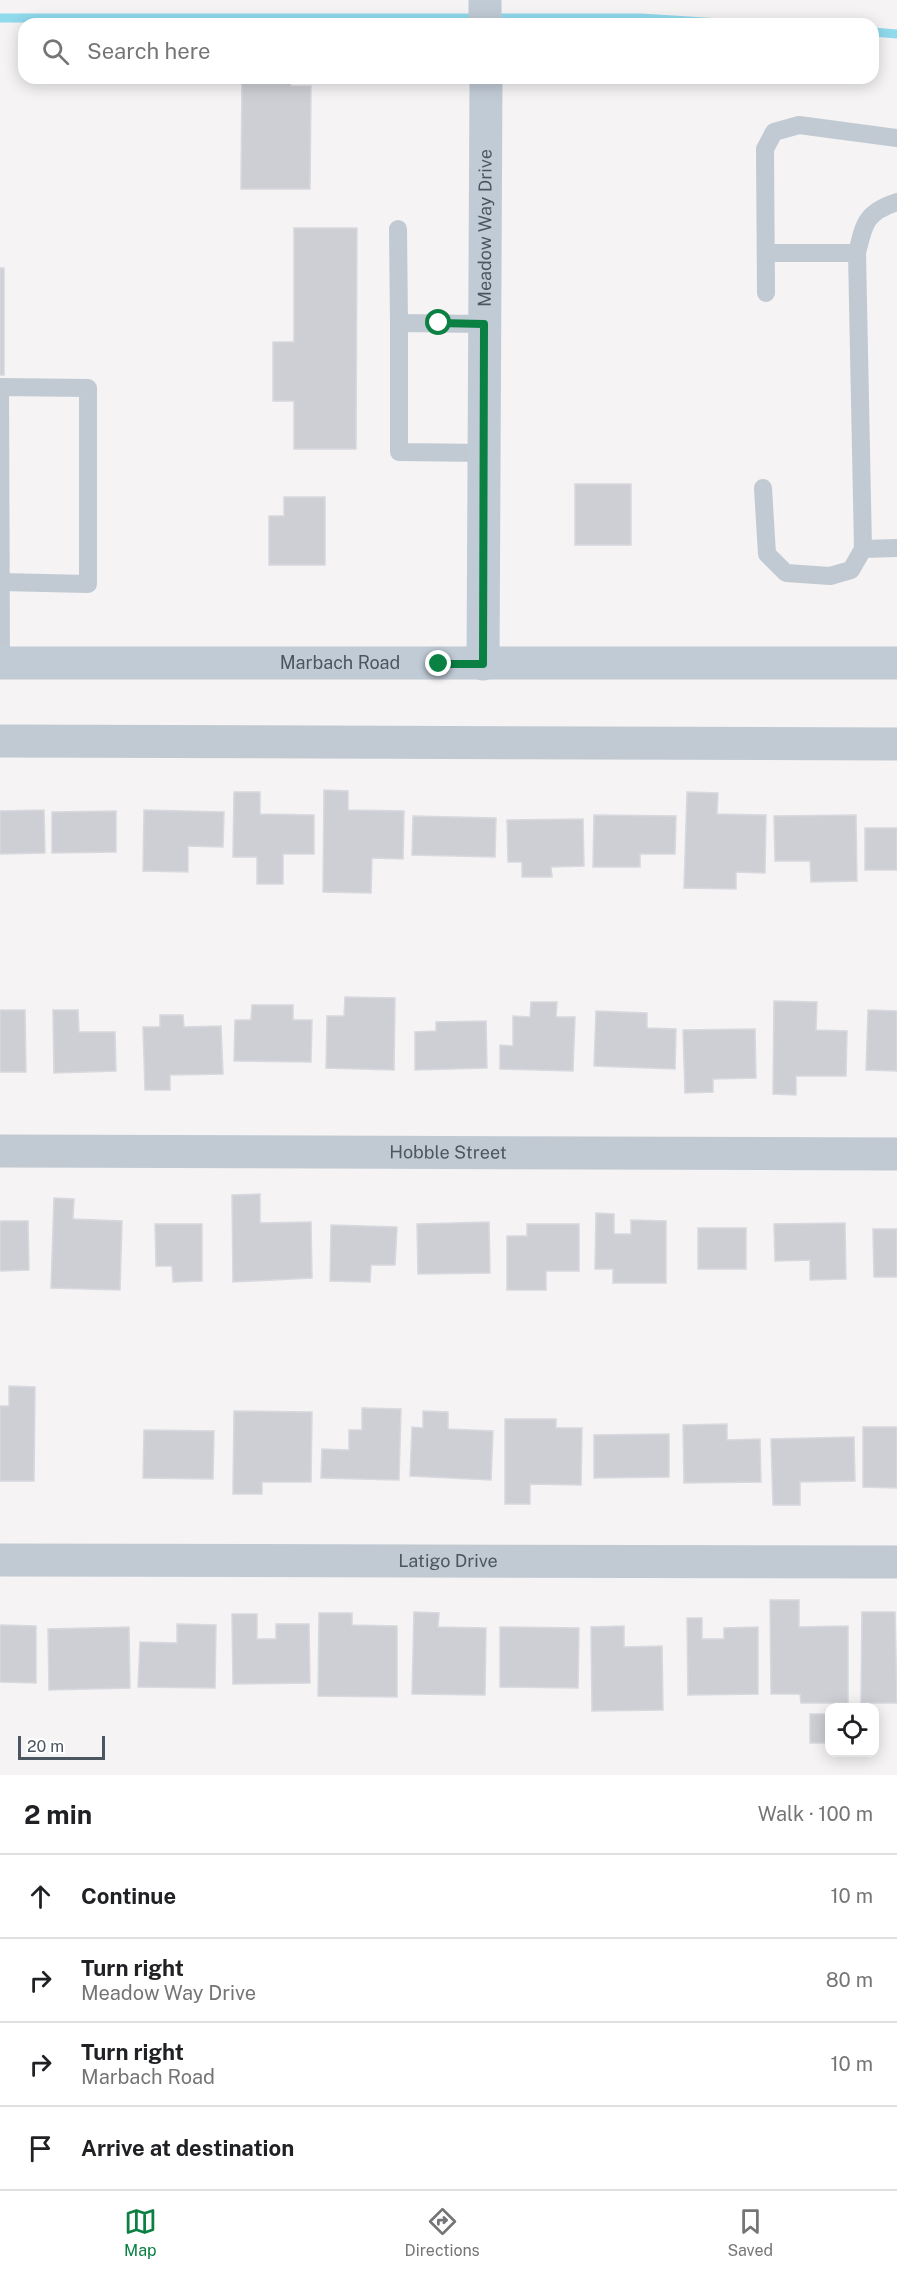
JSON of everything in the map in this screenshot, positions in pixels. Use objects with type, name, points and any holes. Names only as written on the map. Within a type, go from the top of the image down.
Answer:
[{"type":"main road","points":[[485,0],[486,18]]},
{"type":"main road","name":"Meadow Way Drive","points":[[483,664],[486,84]]},
{"type":"main road","name":"Marbach Road","points":[[0,663],[897,663]]},
{"type":"street","points":[[0,741],[897,744]]},
{"type":"street","name":"Hobble Street","points":[[0,1151],[897,1154]]},
{"type":"street","name":"Latigo Drive","points":[[0,1560],[897,1562]]},
{"type":"lane","points":[[766,293],[765,149],[774,132],[800,125],[897,138]]},
{"type":"lane","points":[[764,488],[767,554],[786,573],[830,576],[851,570],[862,549],[857,253],[864,224],[879,208],[897,202]]},
{"type":"lane","points":[[398,229],[399,452],[484,453]]},
{"type":"lane","points":[[766,253],[857,253]]},
{"type":"lane","points":[[399,323],[484,324]]},
{"type":"lane","points":[[0,663],[0,387],[88,388],[88,584],[1,582]]},
{"type":"lane","points":[[862,549],[897,548]]},
{"type":"building","points":[[242,84],[311,86],[310,189],[241,189]]},
{"type":"building","points":[[294,228],[357,228],[356,449],[294,449],[294,401],[273,401],[273,342],[294,342]]},
{"type":"building","points":[[0,268],[4,268],[4,375],[0,375]]},
{"type":"building","points":[[575,484],[631,484],[631,545],[575,545]]},
{"type":"building","points":[[284,497],[325,497],[325,565],[269,565],[269,516],[284,516]]},
{"type":"building","points":[[324,790],[348,791],[348,810],[404,811],[403,859],[372,858],[371,893],[323,892]]},
{"type":"building","points":[[234,792],[260,792],[260,814],[314,815],[314,854],[283,854],[283,884],[257,884],[257,857],[233,857]]},
{"type":"building","points":[[687,792],[718,793],[717,814],[766,815],[765,873],[736,872],[736,889],[684,888]]},
{"type":"building","points":[[44,810],[45,853],[0,854],[0,811]]},
{"type":"building","points":[[144,810],[224,812],[223,847],[188,846],[188,872],[143,871]]},
{"type":"building","points":[[116,811],[116,852],[52,853],[52,812]]},
{"type":"building","points":[[594,815],[676,816],[675,854],[640,854],[640,867],[593,867]]},
{"type":"building","points":[[856,815],[857,881],[811,882],[810,861],[775,861],[774,816]]},
{"type":"building","points":[[413,816],[496,818],[495,857],[412,855]]},
{"type":"building","points":[[583,819],[584,866],[551,867],[552,877],[522,877],[522,862],[508,862],[507,820]]},
{"type":"building","points":[[865,828],[897,828],[897,870],[865,870]]},
{"type":"building","points":[[345,997],[395,998],[394,1070],[326,1068],[327,1016],[344,1016]]},
{"type":"building","points":[[774,1001],[817,1002],[816,1030],[847,1031],[846,1076],[796,1076],[796,1095],[773,1094]]},
{"type":"building","points":[[531,1002],[557,1002],[556,1017],[575,1017],[573,1071],[500,1069],[500,1045],[513,1046],[513,1016],[530,1017]]},
{"type":"building","points":[[252,1005],[293,1005],[293,1020],[312,1020],[311,1062],[234,1061],[235,1020],[251,1020]]},
{"type":"building","points":[[0,1010],[25,1010],[26,1072],[0,1072]]},
{"type":"building","points":[[53,1010],[78,1010],[79,1032],[115,1032],[116,1071],[54,1073]]},
{"type":"building","points":[[868,1010],[897,1011],[897,1071],[866,1070]]},
{"type":"building","points":[[596,1011],[647,1013],[647,1028],[676,1029],[675,1069],[594,1066]]},
{"type":"building","points":[[160,1015],[183,1015],[184,1027],[221,1026],[223,1074],[170,1075],[170,1090],[145,1090],[143,1027],[160,1027]]},
{"type":"building","points":[[486,1021],[487,1068],[415,1070],[415,1032],[436,1031],[436,1022]]},
{"type":"building","points":[[755,1029],[756,1078],[713,1079],[713,1092],[685,1093],[683,1030]]},
{"type":"building","points":[[260,1194],[260,1223],[311,1222],[312,1278],[233,1282],[232,1195]]},
{"type":"building","points":[[54,1198],[74,1199],[73,1219],[122,1221],[120,1290],[51,1288]]},
{"type":"building","points":[[596,1213],[614,1214],[614,1234],[631,1234],[631,1220],[666,1221],[666,1283],[613,1283],[613,1269],[595,1269]]},
{"type":"building","points":[[0,1221],[28,1221],[29,1270],[0,1271]]},
{"type":"building","points":[[489,1222],[490,1273],[418,1274],[417,1224]]},
{"type":"building","points":[[845,1223],[846,1279],[810,1280],[810,1260],[775,1261],[774,1224]]},
{"type":"building","points":[[155,1224],[202,1224],[202,1281],[173,1282],[172,1266],[156,1266]]},
{"type":"building","points":[[527,1224],[579,1224],[579,1271],[546,1271],[546,1290],[507,1290],[507,1236],[527,1236]]},
{"type":"building","points":[[331,1225],[397,1227],[395,1265],[371,1265],[370,1282],[330,1281]]},
{"type":"building","points":[[698,1228],[746,1228],[746,1269],[698,1269]]},
{"type":"building","points":[[873,1229],[897,1229],[897,1277],[874,1277]]},
{"type":"building","points":[[9,1386],[35,1387],[34,1481],[0,1481],[0,1406],[9,1406]]},
{"type":"building","points":[[362,1408],[401,1409],[399,1480],[321,1478],[322,1449],[349,1450],[349,1430],[362,1430]]},
{"type":"building","points":[[234,1411],[312,1412],[311,1482],[262,1482],[262,1494],[233,1494]]},
{"type":"building","points":[[423,1411],[448,1412],[448,1429],[493,1431],[491,1480],[410,1476],[412,1427],[423,1428]]},
{"type":"building","points":[[505,1419],[556,1419],[556,1428],[582,1428],[581,1485],[530,1484],[530,1504],[505,1504]]},
{"type":"building","points":[[727,1424],[727,1440],[760,1439],[761,1482],[684,1483],[683,1425]]},
{"type":"building","points":[[863,1427],[897,1427],[897,1488],[863,1487]]},
{"type":"building","points":[[144,1430],[214,1431],[213,1479],[143,1478]]},
{"type":"building","points":[[669,1434],[669,1477],[594,1478],[594,1435]]},
{"type":"building","points":[[854,1437],[855,1481],[800,1482],[800,1505],[773,1505],[771,1439]]},
{"type":"building","points":[[770,1600],[799,1600],[799,1627],[848,1626],[848,1703],[801,1703],[800,1694],[771,1694]]},
{"type":"building","points":[[414,1612],[439,1613],[438,1627],[486,1628],[485,1695],[412,1694]]},
{"type":"building","points":[[862,1612],[895,1612],[897,1703],[861,1703]]},
{"type":"building","points":[[319,1613],[352,1613],[352,1625],[397,1626],[397,1697],[318,1696]]},
{"type":"building","points":[[232,1614],[257,1614],[257,1639],[276,1639],[276,1624],[309,1624],[310,1683],[233,1684]]},
{"type":"building","points":[[687,1618],[702,1618],[702,1639],[724,1639],[724,1628],[758,1627],[758,1694],[688,1695]]},
{"type":"building","points":[[177,1624],[216,1625],[215,1688],[138,1687],[140,1642],[177,1643]]},
{"type":"building","points":[[0,1625],[36,1626],[36,1683],[0,1682]]},
{"type":"building","points":[[624,1626],[624,1647],[662,1646],[663,1710],[592,1711],[591,1627]]},
{"type":"building","points":[[129,1627],[130,1688],[49,1690],[48,1629]]},
{"type":"building","points":[[500,1627],[579,1628],[578,1688],[500,1687]]},
{"type":"building","points":[[810,1714],[825,1714],[825,1743],[810,1743]]},
{"type":"waterway","points":[[0,18],[18,18]]},
{"type":"waterway","points":[[18,18],[641,18]]},
{"type":"waterway","points":[[879,32],[897,34]]},
{"type":"route","points":[[439,323],[484,324],[483,664],[439,664]]}]
